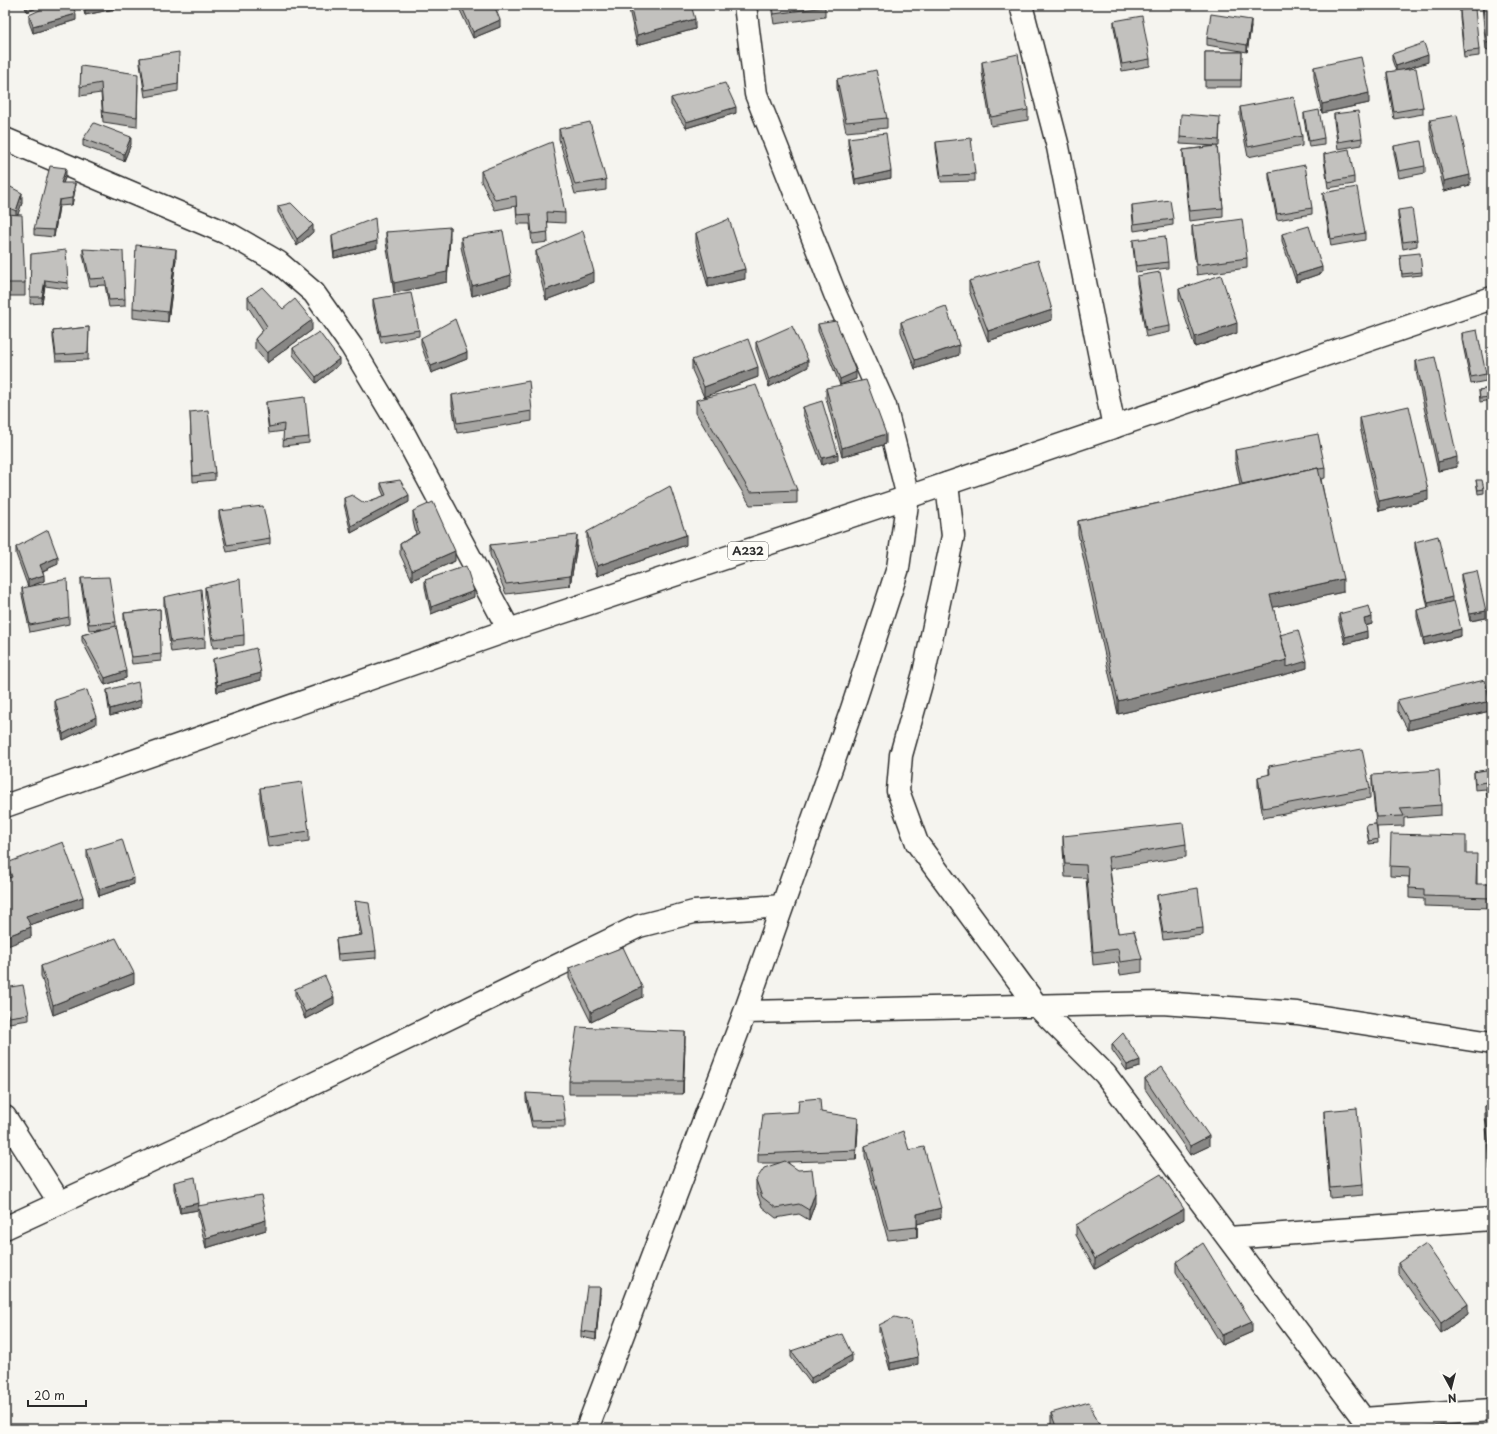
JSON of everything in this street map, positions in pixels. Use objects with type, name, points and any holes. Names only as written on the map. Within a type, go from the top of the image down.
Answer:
[{"type":"street","points":[[587,1429],[745,1012],[852,709],[898,568],[908,497],[885,406],[835,294],[756,94],[745,5]]},
{"type":"street","points":[[1021,5],[1058,148],[1114,427]]},
{"type":"street","points":[[5,139],[231,236],[278,262],[314,293],[352,347],[403,432],[509,630]]},
{"type":"street","name":"A232","points":[[5,806],[509,630],[947,484],[1492,298]]},
{"type":"street","points":[[947,484],[953,536],[924,673],[901,755],[898,791],[917,843],[1037,1006],[1105,1074],[1367,1424],[1492,1410]]},
{"type":"street","points":[[5,1228],[245,1117],[639,926],[694,912],[782,906]]},
{"type":"street","points":[[745,1012],[1162,1003],[1297,1013],[1492,1043]]},
{"type":"street","points":[[5,1117],[60,1202]]},
{"type":"street","points":[[1228,1238],[1492,1219]]},
{"type":"building","points":[[51,5],[72,5],[76,14],[33,26],[29,15]]},
{"type":"building","points":[[84,5],[102,5],[85,9]]},
{"type":"building","points":[[461,5],[494,5],[500,20],[473,32]]},
{"type":"building","points":[[630,5],[691,5],[695,19],[637,35]]},
{"type":"building","points":[[773,5],[825,5],[825,7],[774,14]]},
{"type":"building","points":[[1483,5],[1492,5],[1492,42],[1486,43]]},
{"type":"building","points":[[1475,9],[1479,50],[1464,52],[1460,10]]},
{"type":"building","points":[[1211,14],[1251,20],[1247,45],[1207,38]]},
{"type":"building","points":[[1142,16],[1150,59],[1122,64],[1114,21]]},
{"type":"building","points":[[1424,43],[1428,55],[1396,66],[1392,54]]},
{"type":"building","points":[[179,52],[178,84],[145,90],[140,58]]},
{"type":"building","points":[[1205,52],[1242,52],[1241,80],[1205,80]]},
{"type":"building","points":[[1018,54],[1028,110],[991,117],[982,62]]},
{"type":"building","points":[[1361,57],[1369,93],[1322,104],[1314,67]]},
{"type":"building","points":[[81,66],[138,74],[137,117],[103,112],[101,83],[80,87]]},
{"type":"building","points":[[1416,68],[1423,107],[1394,112],[1387,72]]},
{"type":"building","points":[[876,70],[887,118],[846,122],[837,79]]},
{"type":"building","points":[[725,83],[736,107],[686,122],[671,98]]},
{"type":"building","points":[[1294,97],[1302,136],[1248,147],[1240,107]]},
{"type":"building","points":[[1319,110],[1324,138],[1309,141],[1304,113]]},
{"type":"building","points":[[1358,111],[1362,138],[1338,142],[1334,114]]},
{"type":"building","points":[[1181,114],[1220,117],[1219,140],[1180,137]]},
{"type":"building","points":[[1457,115],[1470,175],[1444,181],[1430,120]]},
{"type":"building","points":[[590,122],[606,180],[575,185],[559,129]]},
{"type":"building","points":[[94,123],[131,137],[124,154],[83,139]]},
{"type":"building","points":[[886,133],[891,171],[855,179],[848,138]]},
{"type":"building","points":[[971,138],[975,174],[941,176],[936,142]]},
{"type":"building","points":[[1421,141],[1425,166],[1399,171],[1394,146]]},
{"type":"building","points":[[552,142],[565,213],[547,212],[548,232],[532,234],[530,214],[517,215],[516,196],[495,200],[481,171]]},
{"type":"building","points":[[1217,146],[1223,208],[1189,211],[1183,150]]},
{"type":"building","points":[[1349,149],[1354,177],[1328,182],[1324,154]]},
{"type":"building","points":[[1305,165],[1312,208],[1277,214],[1269,172]]},
{"type":"building","points":[[50,166],[66,168],[61,183],[75,183],[72,198],[59,200],[54,230],[34,229]]},
{"type":"building","points":[[5,184],[22,193],[16,211],[5,206]]},
{"type":"building","points":[[1357,187],[1365,233],[1331,239],[1323,193]]},
{"type":"building","points":[[1170,200],[1173,219],[1134,224],[1132,205]]},
{"type":"building","points":[[291,203],[313,225],[297,239],[278,206]]},
{"type":"building","points":[[1412,208],[1417,240],[1403,242],[1398,210]]},
{"type":"building","points":[[5,214],[22,215],[25,283],[5,283]]},
{"type":"building","points":[[375,218],[377,241],[334,252],[332,235]]},
{"type":"building","points":[[729,219],[745,269],[708,278],[696,233]]},
{"type":"building","points":[[1242,219],[1247,258],[1197,265],[1192,226]]},
{"type":"building","points":[[1309,226],[1322,267],[1296,275],[1282,234]]},
{"type":"building","points":[[450,227],[447,272],[394,283],[386,232]]},
{"type":"building","points":[[503,231],[511,275],[472,286],[461,237]]},
{"type":"building","points":[[583,231],[594,272],[546,290],[536,251]]},
{"type":"building","points":[[1165,236],[1168,262],[1136,266],[1133,240]]},
{"type":"building","points":[[136,245],[176,249],[168,312],[133,308]]},
{"type":"building","points":[[83,249],[123,251],[125,299],[109,300],[105,278],[90,279]]},
{"type":"building","points":[[66,250],[68,283],[45,280],[42,297],[30,297],[31,254]]},
{"type":"building","points":[[1420,253],[1422,272],[1402,274],[1400,255]]},
{"type":"building","points":[[1038,260],[1052,310],[988,331],[969,281]]},
{"type":"building","points":[[1160,272],[1170,326],[1146,330],[1137,276]]},
{"type":"building","points":[[1221,275],[1237,323],[1195,337],[1179,289]]},
{"type":"building","points":[[262,287],[283,309],[295,299],[312,320],[267,353],[255,339],[267,326],[248,297]]},
{"type":"building","points":[[411,293],[419,330],[381,336],[373,299]]},
{"type":"building","points":[[946,306],[959,345],[915,360],[901,322]]},
{"type":"building","points":[[455,319],[467,352],[431,366],[421,338]]},
{"type":"building","points":[[836,321],[856,372],[840,379],[818,324]]},
{"type":"building","points":[[792,326],[808,360],[769,380],[756,342]]},
{"type":"building","points":[[89,327],[88,353],[56,355],[53,331]]},
{"type":"building","points":[[1477,330],[1486,374],[1471,377],[1462,333]]},
{"type":"building","points":[[319,332],[339,359],[316,377],[293,348]]},
{"type":"building","points":[[748,339],[758,367],[704,387],[692,360]]},
{"type":"building","points":[[1435,357],[1457,457],[1438,462],[1416,361]]},
{"type":"building","points":[[866,380],[886,434],[842,448],[826,388]]},
{"type":"building","points":[[529,381],[532,411],[457,423],[452,395]]},
{"type":"building","points":[[756,385],[797,490],[750,492],[696,400]]},
{"type":"building","points":[[1492,388],[1492,397],[1480,398],[1479,390]]},
{"type":"building","points":[[305,397],[309,437],[283,440],[284,424],[269,427],[266,402]]},
{"type":"building","points":[[822,401],[838,454],[822,458],[803,407]]},
{"type":"building","points":[[1409,406],[1428,490],[1379,501],[1360,417]]},
{"type":"building","points":[[208,410],[215,473],[193,476],[190,412]]},
{"type":"building","points":[[1318,434],[1325,468],[1318,468],[1242,484],[1235,450]]},
{"type":"building","points":[[1318,468],[1343,579],[1270,595],[1287,660],[1118,701],[1078,521]]},
{"type":"building","points":[[400,480],[409,495],[351,526],[344,498],[352,495],[364,503],[386,495],[381,483]]},
{"type":"building","points":[[1476,480],[1482,480],[1484,489],[1478,490]]},
{"type":"building","points":[[670,486],[686,535],[597,566],[587,532]]},
{"type":"building","points":[[433,502],[455,551],[412,570],[400,544],[419,533],[413,511]]},
{"type":"building","points":[[263,506],[270,538],[227,545],[219,511]]},
{"type":"building","points":[[48,530],[58,557],[40,565],[44,575],[28,580],[16,547]]},
{"type":"building","points":[[577,535],[570,576],[506,584],[490,545]]},
{"type":"building","points":[[1438,536],[1452,597],[1428,603],[1415,542]]},
{"type":"building","points":[[466,566],[474,591],[431,607],[425,580]]},
{"type":"building","points":[[1477,571],[1486,611],[1470,614],[1461,574]]},
{"type":"building","points":[[109,577],[116,622],[89,624],[81,578]]},
{"type":"building","points":[[67,579],[69,617],[30,625],[22,588]]},
{"type":"building","points":[[240,579],[244,635],[213,639],[205,587]]},
{"type":"building","points":[[201,589],[205,638],[171,642],[164,597]]},
{"type":"building","points":[[1454,601],[1461,629],[1424,638],[1417,610]]},
{"type":"building","points":[[1369,606],[1372,617],[1364,619],[1367,631],[1345,637],[1339,614]]},
{"type":"building","points":[[160,609],[161,654],[132,657],[124,613]]},
{"type":"building","points":[[116,626],[126,671],[105,678],[82,635]]},
{"type":"building","points":[[1298,630],[1307,661],[1287,667],[1287,660],[1280,635]]},
{"type":"building","points":[[256,648],[261,673],[217,685],[213,659]]},
{"type":"building","points":[[1485,680],[1490,701],[1408,720],[1397,700]]},
{"type":"building","points":[[138,682],[141,700],[110,709],[107,690]]},
{"type":"building","points":[[87,690],[96,717],[63,734],[55,700]]},
{"type":"building","points":[[1362,749],[1370,788],[1263,808],[1258,777],[1270,774],[1269,766]]},
{"type":"building","points":[[1492,769],[1492,790],[1487,791],[1486,782],[1475,784],[1474,772]]},
{"type":"building","points":[[1439,770],[1441,805],[1400,808],[1404,816],[1376,817],[1372,775]]},
{"type":"building","points":[[302,782],[309,831],[268,837],[260,788]]},
{"type":"building","points":[[1183,823],[1186,844],[1108,857],[1118,933],[1134,931],[1142,959],[1120,962],[1118,949],[1093,952],[1086,865],[1065,864],[1063,836]]},
{"type":"building","points":[[1376,824],[1378,839],[1369,841],[1366,825]]},
{"type":"building","points":[[1391,834],[1466,836],[1466,854],[1477,854],[1476,884],[1491,884],[1491,898],[1424,896],[1424,889],[1409,888],[1410,867],[1390,866]]},
{"type":"building","points":[[122,839],[134,878],[99,889],[87,850]]},
{"type":"building","points":[[63,842],[83,897],[26,916],[31,927],[5,937],[5,879],[12,877],[7,863]]},
{"type":"building","points":[[1198,888],[1203,928],[1163,933],[1157,895]]},
{"type":"building","points":[[355,901],[369,903],[376,951],[338,954],[336,939],[362,935]]},
{"type":"building","points":[[116,938],[134,973],[53,1005],[41,966]]},
{"type":"building","points":[[623,947],[642,987],[591,1012],[569,968]]},
{"type":"building","points":[[325,976],[334,997],[305,1012],[295,989]]},
{"type":"building","points":[[23,985],[29,1014],[9,1017],[5,1006],[5,988]]},
{"type":"building","points":[[577,1027],[685,1032],[683,1081],[569,1081]]},
{"type":"building","points":[[1123,1033],[1140,1060],[1127,1065],[1112,1044]]},
{"type":"building","points":[[1162,1067],[1209,1136],[1190,1146],[1145,1079]]},
{"type":"building","points":[[526,1093],[562,1095],[565,1120],[532,1121]]},
{"type":"building","points":[[820,1098],[821,1112],[858,1118],[856,1150],[758,1154],[763,1114],[798,1112],[799,1100]]},
{"type":"building","points":[[1492,1105],[1492,1160],[1490,1160],[1485,1106]]},
{"type":"building","points":[[1357,1108],[1363,1185],[1330,1188],[1324,1111]]},
{"type":"building","points":[[903,1131],[909,1150],[924,1147],[941,1208],[917,1214],[917,1227],[888,1230],[865,1146]]},
{"type":"building","points":[[785,1161],[798,1170],[812,1169],[815,1193],[809,1210],[799,1204],[776,1208],[762,1197],[756,1180],[764,1168]]},
{"type":"building","points":[[1161,1174],[1184,1209],[1095,1259],[1076,1225]]},
{"type":"building","points":[[195,1177],[199,1203],[180,1207],[174,1182]]},
{"type":"building","points":[[261,1195],[266,1220],[206,1238],[198,1206]]},
{"type":"building","points":[[1203,1243],[1252,1322],[1222,1335],[1176,1262]]},
{"type":"building","points":[[1426,1244],[1468,1304],[1441,1323],[1398,1263]]},
{"type":"building","points":[[587,1287],[600,1287],[596,1333],[581,1331]]},
{"type":"building","points":[[895,1317],[911,1321],[918,1357],[890,1363],[879,1325]]},
{"type":"building","points":[[842,1334],[852,1355],[811,1378],[791,1351]]},
{"type":"building","points":[[1089,1402],[1101,1429],[1057,1429],[1051,1413]]}]
